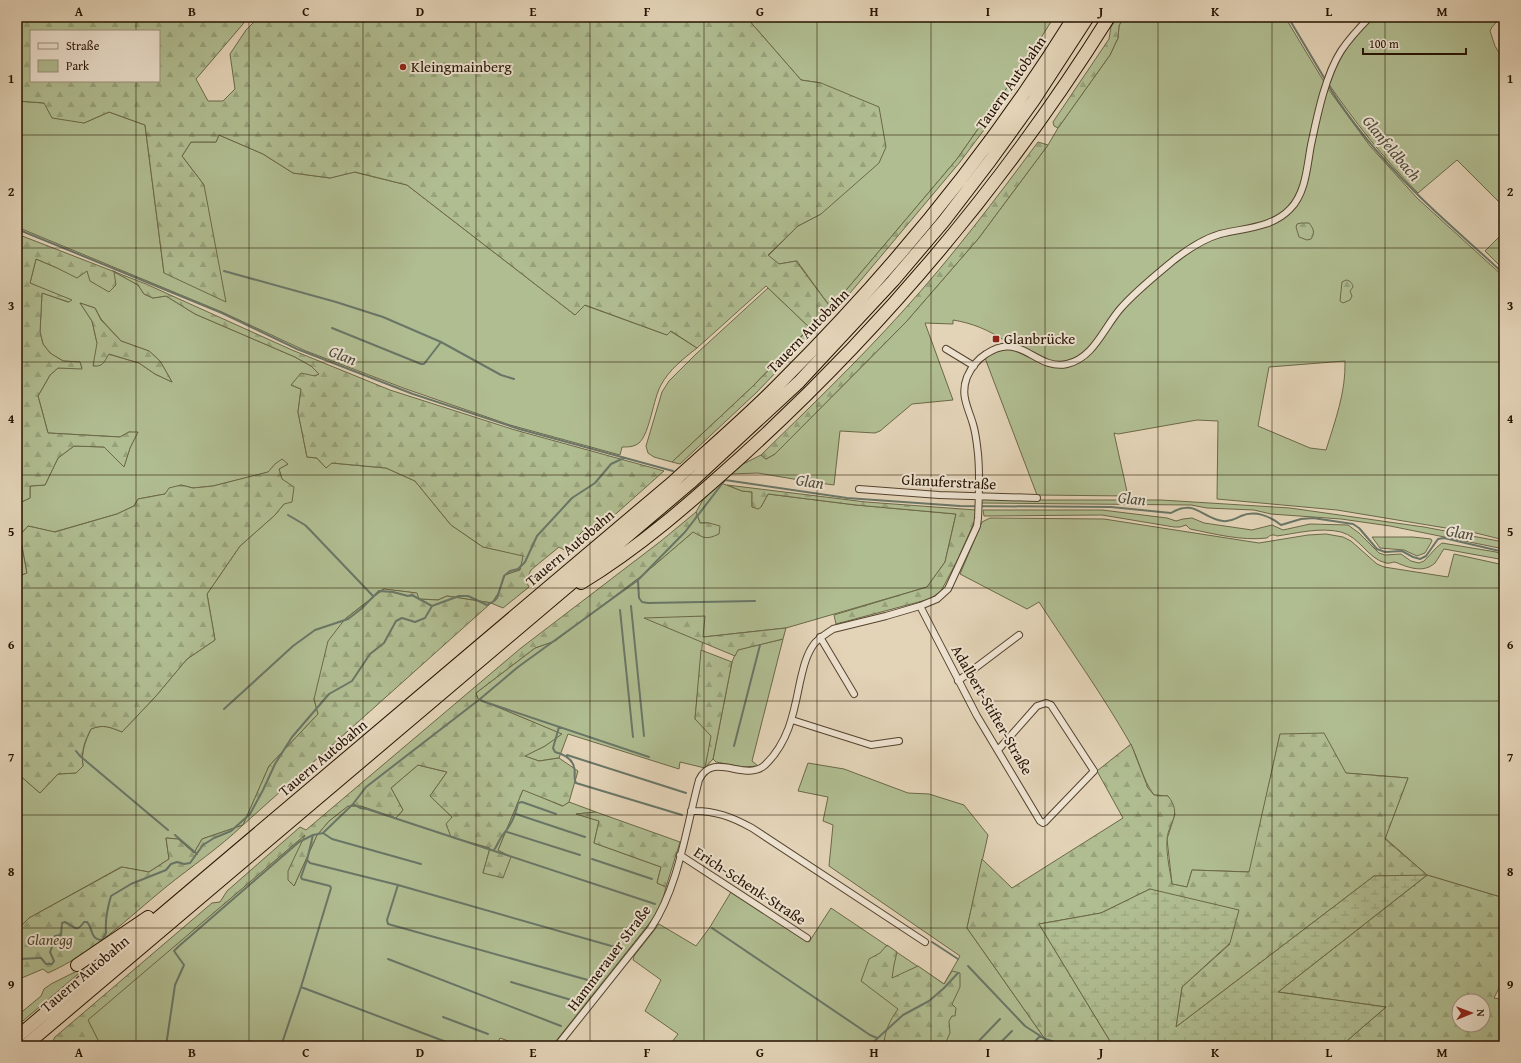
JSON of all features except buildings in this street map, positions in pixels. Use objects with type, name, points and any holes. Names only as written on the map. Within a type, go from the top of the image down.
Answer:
[{"type":"highway","name":"Tauern Autobahn","points":[[17,1037],[674,481],[783,381],[850,311],[937,210],[1022,97],[1074,17]]},
{"type":"highway","points":[[551,601],[690,484],[799,382],[893,281],[944,221],[990,161],[1034,100],[1088,17]]},
{"type":"highway","points":[[551,601],[610,566],[708,486],[768,432],[876,324],[950,238],[1001,174],[1045,114],[1109,17]]},
{"type":"highway","name":"Tauern Autobahn","points":[[25,1046],[551,601]]},
{"type":"highway","points":[[77,965],[148,918],[174,898],[183,897]]},
{"type":"highway","points":[[58,1025],[64,1013]]},
{"type":"street","name":"Hammerauer Straße","points":[[557,1046],[658,917],[667,899],[699,780],[704,771],[716,767],[748,771],[757,770],[772,758],[788,732],[809,651],[820,637],[833,629],[920,606],[938,599],[948,589],[977,526],[979,462],[976,435],[964,395],[964,388],[968,376],[981,357],[992,349],[1004,346],[1021,349],[1051,364],[1068,364],[1079,359],[1091,350],[1122,307],[1175,260],[1191,248],[1201,241],[1220,234],[1264,224],[1285,213],[1297,199],[1302,186],[1314,131],[1329,76],[1336,60],[1346,44],[1370,17]]},
{"type":"street","points":[[946,349],[974,366]]},
{"type":"street","name":"Glanuferstraße","points":[[859,489],[939,495],[1037,498]]},
{"type":"street","name":"Adalbert-Stifter-Straße","points":[[920,606],[977,716],[1040,821],[1043,823],[1046,822],[1094,771],[1051,705],[1046,703],[1037,706],[998,750]]},
{"type":"street","points":[[958,681],[1019,636]]},
{"type":"street","points":[[820,637],[854,694]]},
{"type":"street","points":[[792,720],[871,745],[900,741]]},
{"type":"street","points":[[691,811],[703,810],[732,818],[752,828],[925,942]]},
{"type":"street","name":"Erich-Schenk-Straße","points":[[680,855],[807,938]]},
{"type":"green space","points":[[17,17],[246,17],[243,24],[196,79],[208,101],[223,101],[235,89],[230,54],[246,30],[259,17],[747,18],[801,80],[821,83],[879,107],[886,147],[879,163],[821,214],[798,226],[768,255],[779,264],[796,261],[831,308],[957,159],[1034,49],[1038,52],[1018,79],[1016,87],[960,162],[840,305],[757,392],[680,464],[672,462],[752,387],[810,328],[766,286],[697,348],[671,331],[667,335],[585,305],[575,315],[407,185],[355,172],[330,178],[293,173],[263,154],[219,135],[216,142],[191,142],[182,156],[204,185],[226,302],[164,273],[145,125],[109,112],[84,123],[52,118],[44,103],[17,101]]},
{"type":"green space","points":[[1054,17],[1034,49],[957,159],[831,308],[797,261],[779,264],[768,256],[798,226],[821,214],[821,83],[801,80],[747,18]]},
{"type":"green space","points":[[1118,17],[1123,17],[1119,26],[1118,38],[1110,55],[1058,128],[1054,126],[1053,122],[1109,39],[1111,27]]},
{"type":"green space","points":[[1123,17],[1285,17],[1329,90],[1370,146],[1417,198],[1504,277],[1504,540],[1476,533],[1337,510],[1217,499],[1218,421],[1197,420],[1118,434],[1114,433],[1128,496],[1037,495],[985,358],[992,352],[1007,349],[1005,341],[980,328],[953,320],[953,324],[925,323],[953,400],[912,404],[880,431],[875,433],[840,431],[834,485],[758,473],[731,474],[743,464],[761,455],[766,459],[775,454],[906,322],[978,239],[1048,145],[1058,128],[1110,55],[1118,38],[1119,26]],"holes":[[[1345,361],[1342,395],[1326,450],[1310,448],[1258,426],[1269,367]]]},
{"type":"green space","points":[[1366,17],[1501,17],[1490,31],[1495,46],[1504,61],[1504,207],[1457,160],[1418,193],[1369,139],[1347,110],[1326,80],[1337,53]]},
{"type":"green space","points":[[17,101],[44,103],[84,123],[109,112],[145,125],[164,273],[204,185],[182,156],[191,142],[216,142],[219,135],[263,154],[293,173],[330,178],[354,172],[407,185],[575,315],[584,305],[667,335],[670,331],[697,348],[672,369],[661,385],[643,438],[635,445],[622,447],[620,455],[510,425],[406,389],[306,351],[222,312],[17,227]]},
{"type":"green space","points":[[1038,142],[1048,145],[978,239],[906,322],[775,454],[766,459],[761,455],[851,366],[921,291],[973,228]]},
{"type":"green space","points":[[1309,223],[1312,227],[1313,235],[1311,239],[1307,240],[1299,237],[1296,227],[1297,224]]},
{"type":"green space","points":[[1504,232],[1504,270],[1485,251]]},
{"type":"green space","points":[[17,234],[146,284],[292,350],[390,390],[515,430],[664,471],[591,536],[583,531],[576,538],[579,544],[568,552],[559,547],[531,570],[526,581],[529,587],[503,608],[491,603],[243,825],[269,766],[318,714],[314,699],[328,641],[345,619],[384,589],[417,593],[419,599],[438,600],[447,596],[492,603],[499,592],[505,575],[520,570],[523,556],[483,547],[451,525],[415,481],[386,468],[332,463],[326,468],[317,458],[307,457],[298,412],[301,389],[291,385],[301,373],[315,376],[319,374],[311,366],[295,357],[195,314],[166,296],[153,298],[144,294],[138,285],[114,272],[116,285],[109,292],[90,281],[87,271],[77,278],[36,259],[30,283],[72,300],[69,302],[42,293],[40,332],[43,344],[50,353],[63,361],[80,362],[82,369],[58,368],[50,375],[38,396],[48,433],[120,437],[129,432],[138,432],[130,448],[124,467],[104,447],[74,446],[58,458],[45,485],[30,486],[30,498],[17,504]]},
{"type":"green space","points":[[36,259],[55,267],[87,271],[114,271],[138,285],[144,294],[153,298],[166,296],[195,314],[295,357],[311,366],[319,374],[291,385],[301,389],[298,412],[307,457],[317,458],[326,468],[331,463],[386,468],[415,481],[451,525],[483,547],[524,555],[520,570],[505,575],[499,592],[492,603],[447,596],[438,600],[418,599],[416,593],[383,589],[345,619],[314,699],[318,714],[269,766],[243,825],[202,839],[194,853],[178,839],[166,838],[169,859],[149,872],[121,867],[29,918],[17,930],[17,773],[40,793],[58,774],[76,773],[83,766],[84,747],[91,729],[106,727],[122,732],[156,696],[187,659],[215,640],[207,594],[240,546],[275,515],[284,504],[282,479],[279,469],[288,464],[275,464],[269,472],[213,486],[193,488],[181,485],[165,494],[138,499],[134,506],[117,514],[54,532],[28,526],[20,535],[27,573],[17,577],[17,504],[30,498],[30,486],[45,485],[58,458],[74,446],[104,447],[124,466],[137,433],[129,432],[120,437],[48,433],[38,396],[50,375],[58,368],[82,368],[80,362],[63,361],[50,353],[43,344],[40,332],[42,293],[68,302],[30,283]],"holes":[[[80,303],[95,308],[101,319],[121,341],[149,351],[160,361],[172,382],[155,374],[139,363],[108,354],[97,343],[92,321]]]},
{"type":"green space","points":[[1346,280],[1352,284],[1353,287],[1350,291],[1352,296],[1350,300],[1343,303],[1340,301],[1342,282]]},
{"type":"green space","points":[[768,288],[809,327],[811,326],[752,387],[672,462],[654,457],[648,453],[646,446],[662,392],[669,381]]},
{"type":"green space","points":[[80,303],[95,308],[101,320],[121,341],[149,351],[160,361],[172,382],[155,374],[139,363],[109,354],[101,365],[93,366],[97,343],[92,321]]},
{"type":"green space","points":[[282,459],[288,464],[279,469],[282,479],[294,487],[292,502],[284,504],[275,515],[240,546],[207,594],[215,640],[187,659],[156,696],[122,732],[106,727],[91,729],[82,756],[83,766],[76,773],[58,774],[40,793],[17,773],[17,577],[27,573],[20,535],[28,526],[55,532],[117,514],[134,506],[138,499],[165,494],[169,488],[181,485],[193,488],[213,486],[268,472]]},
{"type":"green space","points":[[721,483],[742,491],[752,492],[752,507],[761,507],[768,494],[856,505],[956,514],[945,562],[927,587],[786,628],[703,637],[695,719],[712,736],[705,768],[680,762],[679,769],[568,734],[559,758],[539,761],[524,756],[545,746],[561,734],[478,699],[476,693],[535,648],[555,641],[644,574],[693,532],[709,523],[700,523],[696,512],[704,498]]},
{"type":"green space","points":[[727,485],[866,502],[976,510],[977,516],[957,561],[941,591],[930,599],[836,624],[834,615],[927,587],[945,562],[956,514],[856,505],[768,494],[761,507],[758,509],[752,507],[752,492],[742,491]]},
{"type":"green space","points":[[982,497],[1035,500],[1161,500],[1290,508],[1424,527],[1504,542],[1504,549],[1390,526],[1341,519],[1271,514],[1254,510],[1207,508],[1191,505],[981,503]]},
{"type":"green space","points":[[983,510],[1102,510],[1167,518],[1176,521],[1192,518],[1204,523],[1252,530],[1272,525],[1283,530],[1310,524],[1348,525],[1359,533],[1379,553],[1385,555],[1401,554],[1411,561],[1419,563],[1424,561],[1442,543],[1496,552],[1504,555],[1504,557],[1499,559],[1444,549],[1435,563],[1420,569],[1395,562],[1387,563],[1380,561],[1369,553],[1354,538],[1341,532],[1325,530],[1309,531],[1277,536],[1272,535],[1267,538],[1248,539],[1190,529],[1186,525],[1174,527],[1102,515],[984,516]]},
{"type":"green space","points":[[696,512],[700,523],[709,523],[720,526],[719,534],[705,538],[693,532],[644,574],[555,641],[535,648],[476,693],[478,699],[562,734],[545,746],[525,756],[539,761],[559,758],[578,771],[569,802],[563,806],[523,790],[498,850],[511,857],[503,878],[483,873],[490,848],[451,837],[446,824],[452,817],[430,796],[447,772],[418,765],[391,788],[403,810],[396,818],[361,806],[348,806],[329,821],[317,835],[294,886],[288,880],[288,871],[305,835],[88,1020],[101,1046],[50,1046],[55,1037],[212,903],[220,902],[227,891],[300,827],[306,830],[521,648],[661,541]]},
{"type":"green space","points":[[990,518],[1104,519],[1259,543],[1308,535],[1326,534],[1343,537],[1351,541],[1377,564],[1384,567],[1448,577],[1454,554],[1504,565],[1504,898],[1427,875],[1385,838],[1408,778],[1345,773],[1280,734],[1250,872],[1192,870],[1187,887],[1172,884],[1167,839],[1175,814],[1168,796],[1154,795],[1150,789],[1130,743],[1097,689],[1039,602],[1027,609],[960,574],[982,522]]},
{"type":"green space","points":[[1372,537],[1413,537],[1431,539],[1432,541],[1425,553],[1417,556],[1404,550],[1380,548]]},
{"type":"green space","points":[[705,616],[703,637],[786,628],[783,639],[738,650],[735,656],[644,618]]},
{"type":"green space","points":[[783,639],[752,761],[758,766],[742,767],[716,762],[713,759],[732,662],[737,650]]},
{"type":"green space","points":[[701,650],[732,662],[713,759],[705,768],[711,736],[695,719]]},
{"type":"green space","points":[[1324,733],[1346,773],[1408,778],[1385,839],[1427,875],[1504,898],[1504,978],[1494,998],[1504,1000],[1504,1046],[1341,1046],[1386,1007],[1278,992],[1426,876],[1374,876],[1176,1027],[1182,987],[1230,944],[1150,889],[1101,913],[1039,924],[1113,1046],[1068,1046],[1045,1039],[967,928],[982,859],[1012,888],[1123,818],[1097,771],[1131,744],[1148,788],[1154,795],[1168,796],[1174,808],[1175,814],[1167,840],[1172,884],[1187,887],[1192,870],[1249,872],[1280,734]]},
{"type":"green space","points":[[808,763],[844,769],[908,793],[929,794],[964,805],[988,835],[967,928],[1045,1039],[1068,1046],[669,1046],[678,1034],[645,1011],[661,980],[633,960],[634,956],[659,924],[696,946],[710,927],[731,892],[809,942],[831,908],[944,984],[960,956],[829,866],[833,825],[823,821],[828,797],[798,791]]},
{"type":"green space","points":[[418,765],[447,772],[430,796],[452,817],[451,837],[490,848],[483,873],[498,850],[523,789],[562,806],[569,802],[596,812],[577,814],[599,821],[594,843],[661,867],[657,883],[666,887],[662,903],[655,916],[552,1046],[522,1046],[500,1038],[496,1046],[101,1046],[87,1020],[306,834],[294,886],[317,835],[329,821],[348,806],[361,806],[396,818],[403,810],[391,788]]},
{"type":"green space","points":[[596,812],[680,842],[666,887],[657,883],[661,867],[594,843],[599,821],[576,814]]},
{"type":"green space","name":"Glanegg","points":[[243,825],[95,945],[64,965],[48,973],[43,969],[17,980],[17,930],[29,918],[122,867],[149,872],[169,859],[166,838],[178,839],[194,853],[202,839]]},
{"type":"green space","points":[[1427,875],[1278,992],[1386,1007],[1341,1046],[1113,1046],[1039,924],[1101,913],[1150,889],[1239,910],[1230,943],[1182,987],[1176,1027],[1374,876]]},
{"type":"green space","points":[[887,945],[897,952],[892,978],[918,966],[944,984],[952,971],[960,973],[960,987],[952,1004],[956,1008],[955,1016],[952,1016],[949,1021],[950,1033],[944,1046],[884,1046],[888,1026],[898,1009],[861,981],[869,959],[880,953]]},
{"type":"green space","points":[[97,961],[77,975],[17,1026],[17,1016],[41,996],[44,989]]},
{"type":"waterway","name":"Glanfeldbach","points":[[1288,17],[1326,81]]},
{"type":"waterway","name":"Glanfeldbach","points":[[1328,85],[1368,141],[1402,179],[1447,223],[1504,274]]},
{"type":"waterway","name":"Glan","points":[[17,229],[222,313],[297,349],[413,394],[519,429],[673,471]]},
{"type":"waterway","points":[[224,271],[336,302],[383,317],[441,342],[501,375],[514,379]]},
{"type":"waterway","points":[[332,328],[421,364],[424,364],[441,342]]},
{"type":"waterway","points":[[224,709],[293,646],[315,630],[348,619],[361,609],[379,591],[393,592],[408,596],[412,595],[432,606],[459,596],[468,596],[487,605],[494,601],[497,598],[504,576],[510,571],[518,569],[525,562],[537,536],[572,498],[595,483],[611,464],[624,458]]},
{"type":"waterway","points":[[166,1046],[175,985],[184,965],[174,951],[299,842],[313,835],[323,833],[353,804],[366,787],[480,699],[518,667],[638,580],[685,532],[725,480],[847,498],[960,506],[1111,507],[1171,513],[1179,509],[1192,508],[1209,517],[1223,521],[1230,521],[1246,514],[1257,514],[1272,519],[1281,525],[1301,519],[1313,518],[1353,524],[1359,528],[1377,549],[1385,552],[1402,551],[1420,559],[1426,556],[1438,539],[1444,538],[1504,552]]},
{"type":"waterway","points":[[288,515],[305,525],[373,596]]},
{"type":"waterway","points":[[638,581],[639,598],[642,602],[755,601]]},
{"type":"waterway","points":[[17,960],[41,958],[46,964],[52,964],[54,961],[50,952],[53,940],[55,936],[61,935],[62,923],[65,922],[75,928],[79,928],[84,922],[87,922],[95,938],[102,940],[106,933],[108,905],[111,896],[131,884],[166,870],[171,864],[177,862],[184,864],[190,863],[203,845],[214,838],[231,831],[250,814],[275,764],[292,737],[329,694],[352,681],[370,654],[384,643],[396,621],[402,618],[415,622],[425,618],[432,606]]},
{"type":"waterway","points":[[631,606],[644,736]]},
{"type":"waterway","points":[[620,610],[633,737]]},
{"type":"waterway","points":[[734,746],[760,645]]},
{"type":"waterway","points":[[480,699],[482,701],[649,757]]},
{"type":"waterway","points":[[559,727],[553,748],[555,752],[564,755],[573,764],[576,783],[682,815]]},
{"type":"waterway","points":[[76,751],[168,830]]},
{"type":"waterway","points":[[567,755],[686,793]]},
{"type":"waterway","points":[[494,850],[512,821],[516,813],[518,803],[522,802],[556,814]]},
{"type":"waterway","points":[[353,804],[360,808],[367,809],[655,904]]},
{"type":"waterway","points":[[516,814],[585,837]]},
{"type":"waterway","points":[[507,832],[580,855]]},
{"type":"waterway","points":[[323,833],[332,839],[421,864]]},
{"type":"waterway","points":[[175,835],[197,854]]},
{"type":"waterway","points":[[281,1046],[301,987],[331,888],[330,886],[302,879],[301,877],[313,835]]},
{"type":"waterway","points":[[592,859],[652,879]]},
{"type":"waterway","points":[[307,860],[310,863],[398,885],[615,947]]},
{"type":"waterway","points":[[398,885],[387,920],[388,924],[595,982]]},
{"type":"waterway","points":[[712,928],[870,1035],[877,1038]]},
{"type":"waterway","points":[[932,942],[958,959]]},
{"type":"waterway","points":[[388,959],[561,1026]]},
{"type":"waterway","points":[[968,966],[1025,1026],[1045,1039],[1068,1046]]},
{"type":"waterway","points":[[869,1046],[903,1015],[929,1001],[958,973]]},
{"type":"waterway","points":[[511,982],[578,1002]]},
{"type":"waterway","points":[[301,987],[457,1046]]},
{"type":"waterway","points":[[443,1017],[488,1034]]},
{"type":"waterway","points":[[974,1046],[1000,1019]]},
{"type":"waterway","points":[[997,1046],[1012,1031]]},
{"type":"waterway","points":[[1031,1046],[1040,1036]]},
{"type":"place","name":"Kleingmainberg","points":[[403,67]]},
{"type":"place","name":"Glanbrücke","points":[[996,339]]}]
